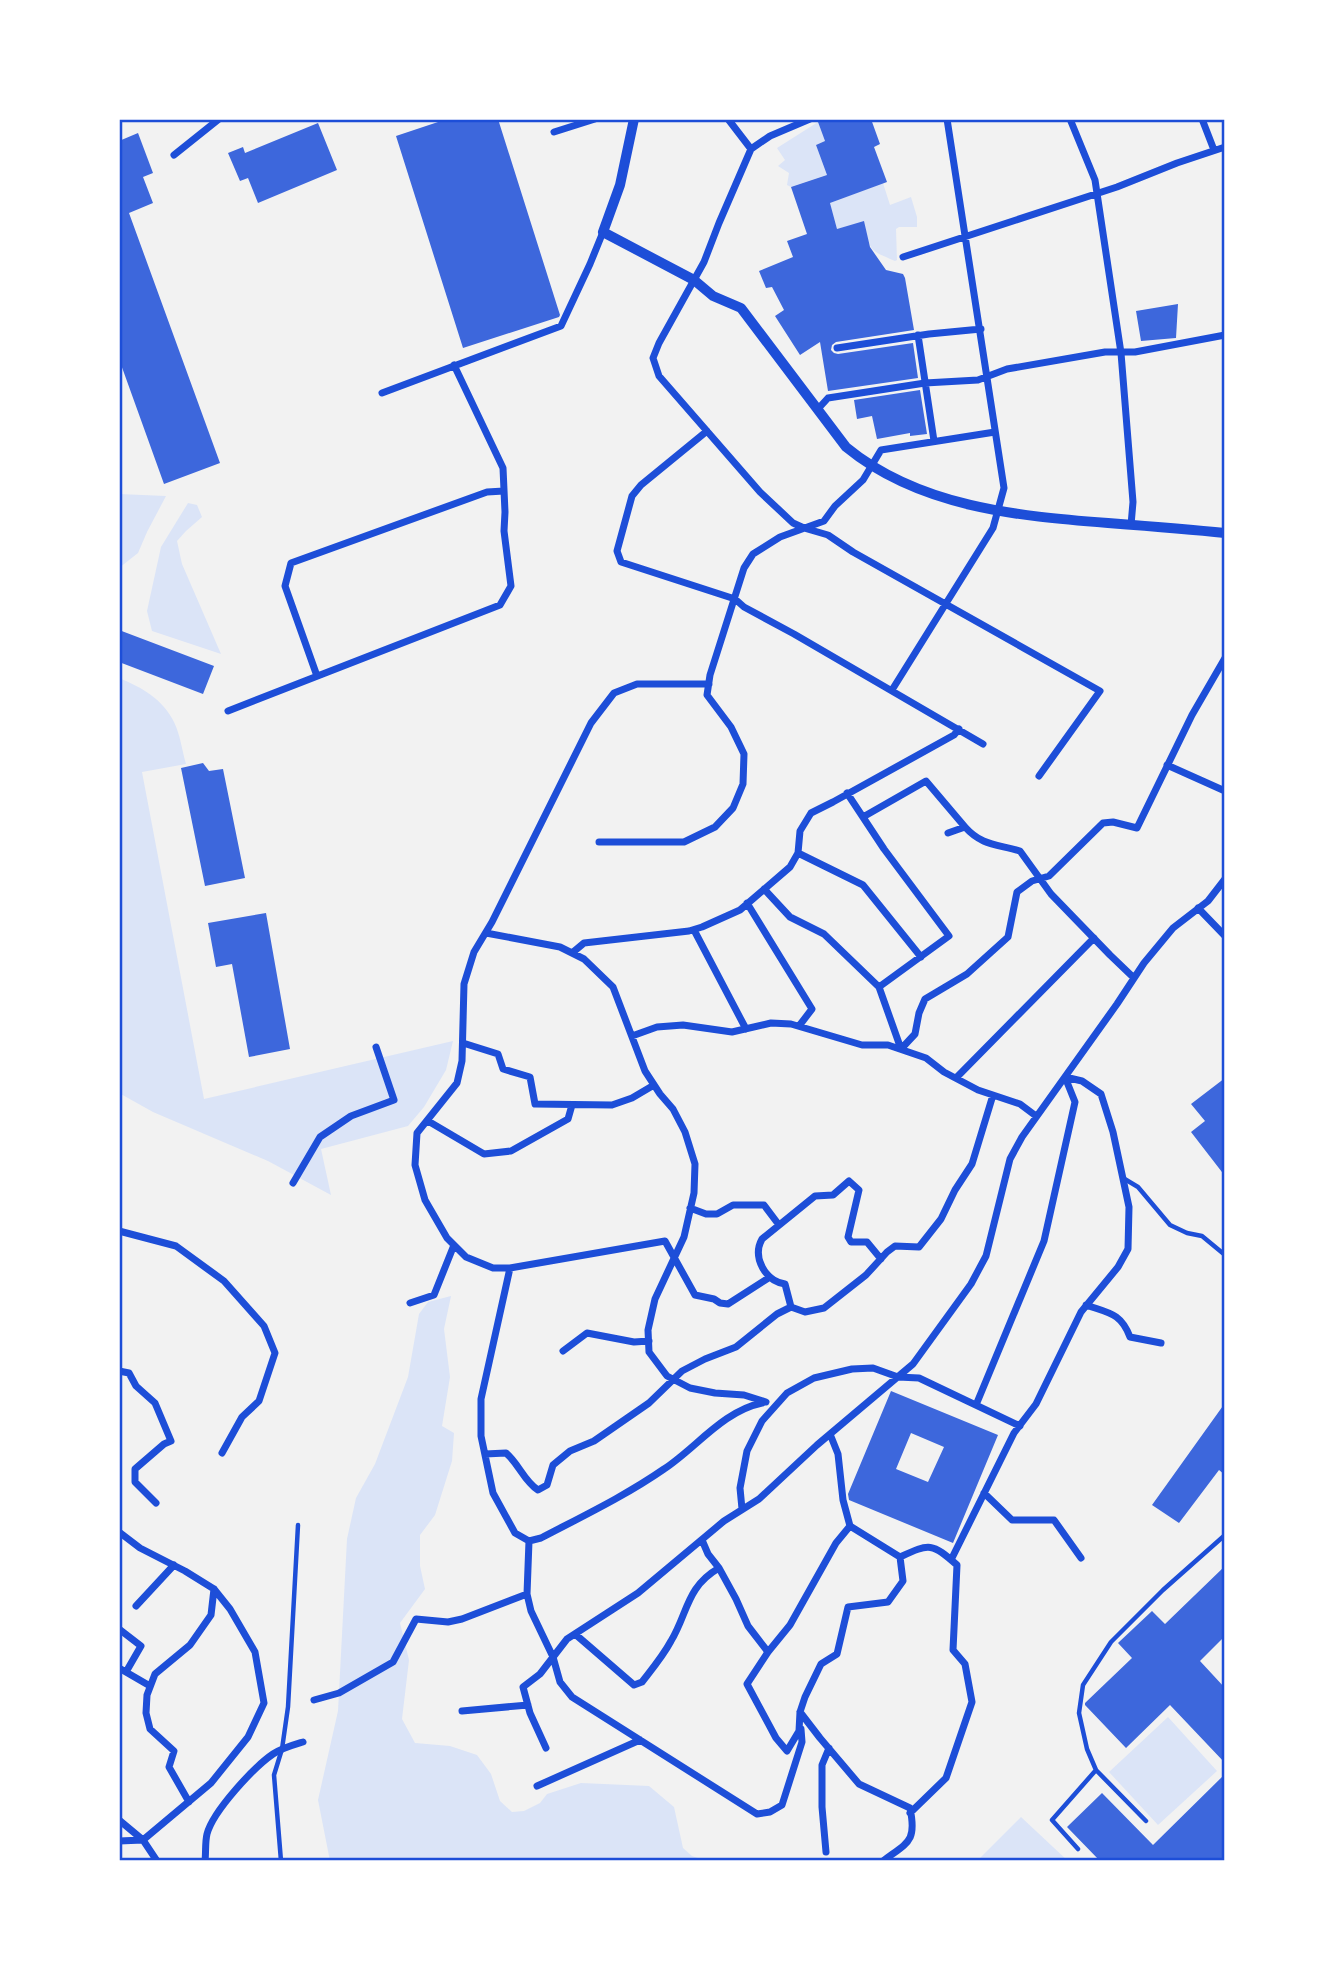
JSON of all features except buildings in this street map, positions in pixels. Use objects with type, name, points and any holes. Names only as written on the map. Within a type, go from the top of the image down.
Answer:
[{"type":"street","points":[[174,155],[219,119]]},
{"type":"street","points":[[554,132],[595,119]]},
{"type":"street","points":[[382,393],[561,326],[590,264],[620,185],[634,119]]},
{"type":"street","points":[[728,119],[751,149]]},
{"type":"street","points":[[810,119],[771,136],[751,149],[704,262],[659,343],[653,358],[659,376],[760,492],[793,523],[828,535],[853,552],[1100,691],[1039,776]]},
{"type":"street","points":[[892,690],[993,528],[1004,488],[947,119]]},
{"type":"street","points":[[1070,119],[1095,180],[1097,193],[1121,353],[1133,502],[1131,525]]},
{"type":"street","points":[[1202,119],[1214,150]]},
{"type":"street","points":[[903,257],[1001,226],[1225,147]]},
{"type":"street","points":[[603,232],[694,280],[713,296],[741,308],[846,447],[860,459],[936,496],[979,508],[1069,520],[1225,533]]},
{"type":"street","points":[[837,348],[918,335],[981,329]]},
{"type":"street","points":[[918,335],[934,441]]},
{"type":"street","points":[[817,410],[828,398],[925,383],[978,380],[1007,369],[1105,352],[1135,352],[1225,335]]},
{"type":"street","points":[[228,711],[500,605],[511,586],[504,531],[503,468],[454,365]]},
{"type":"street","points":[[707,431],[641,485],[632,496],[617,551],[621,562],[735,600],[983,744]]},
{"type":"street","points":[[599,842],[684,842],[715,827],[733,808],[743,784],[744,754],[731,727],[707,695],[710,675],[744,568],[753,554],[780,537],[824,521],[835,506],[863,480],[881,450],[995,432]]},
{"type":"street","points":[[317,676],[285,586],[291,563],[487,492],[504,491]]},
{"type":"street","points":[[901,1049],[915,1034],[925,999],[967,974],[1009,937],[1017,892],[1032,881],[1049,876],[1103,823],[1112,822],[1138,828],[1192,715],[1225,658]]},
{"type":"street","points":[[709,684],[637,684],[614,693],[592,723],[474,952],[464,984],[463,1061],[457,1083],[417,1133],[415,1165],[425,1200],[446,1238],[466,1257],[493,1268],[510,1268],[665,1241],[695,1295],[728,1304],[770,1277]]},
{"type":"street","points":[[572,953],[584,943],[694,930],[740,910],[790,867],[798,853],[800,831],[811,813],[954,735],[959,729]]},
{"type":"street","points":[[1167,765],[1225,791]]},
{"type":"street","points":[[863,817],[926,781],[965,827],[984,843],[1020,851],[1051,894],[1134,978]]},
{"type":"street","points":[[847,793],[884,849],[949,936],[879,987]]},
{"type":"street","points":[[948,833],[965,827]]},
{"type":"street","points":[[798,853],[863,885],[921,957]]},
{"type":"street","points":[[546,1748],[523,1687],[540,1674],[567,1639],[638,1593],[702,1540],[759,1499],[913,1364],[971,1283],[986,1256],[1010,1159],[1022,1137],[1144,963],[1173,928],[1208,901],[1225,879]]},
{"type":"street","points":[[765,889],[790,917],[824,934],[879,987],[901,1049]]},
{"type":"street","points":[[747,904],[812,1009],[799,1026]]},
{"type":"street","points":[[1198,908],[1225,936]]},
{"type":"street","points":[[1219,930],[1225,923]]},
{"type":"street","points":[[694,930],[746,1029]]},
{"type":"street","points":[[486,933],[560,947],[584,959],[613,986],[645,1071],[673,1109],[685,1132],[695,1164],[694,1193],[684,1237],[655,1299],[648,1330],[649,1352],[667,1376],[690,1388],[744,1395],[776,1404]]},
{"type":"street","points":[[956,1078],[1094,939]]},
{"type":"street","points":[[632,1036],[657,1027],[683,1025],[732,1032],[771,1023],[791,1024],[862,1045],[888,1045],[926,1058],[978,1090],[1020,1104],[1036,1116]]},
{"type":"street","points":[[463,1043],[498,1054],[503,1069],[530,1077],[535,1104],[612,1105],[632,1098],[654,1085]]},
{"type":"street","points":[[293,1183],[320,1137],[351,1116],[394,1100],[376,1047]]},
{"type":"street","points":[[951,1560],[1014,1433],[1036,1404],[1081,1312],[1118,1267],[1128,1249],[1129,1207],[1113,1132],[1101,1094],[1082,1081],[1065,1077]]},
{"type":"street","points":[[976,1405],[1044,1241],[1075,1102],[1065,1077]]},
{"type":"street","points":[[485,1454],[506,1453],[538,1490],[547,1485],[553,1465],[570,1451],[594,1441],[649,1403],[682,1371],[736,1347],[791,1307],[804,1312],[824,1308],[866,1275],[895,1246],[919,1247],[941,1219],[972,1164],[993,1095]]},
{"type":"street","points":[[428,1121],[484,1154],[511,1151],[568,1119],[572,1105]]},
{"type":"street","points":[[791,1307],[785,1284],[776,1283],[765,1272],[759,1259],[758,1246],[762,1239],[815,1196],[833,1195],[849,1181],[859,1190],[848,1237],[851,1242],[867,1242],[881,1259]]},
{"type":"street","points":[[691,1208],[706,1214],[717,1214],[733,1205],[764,1205],[779,1225]]},
{"type":"street","points":[[119,1231],[176,1246],[224,1281],[264,1326],[275,1353],[259,1401],[242,1417],[222,1453]]},
{"type":"street","points":[[410,1303],[434,1295],[454,1245]]},
{"type":"street","points":[[510,1268],[481,1399],[481,1436],[493,1493],[515,1534],[529,1541],[541,1538],[617,1499],[666,1468],[710,1431],[747,1406],[766,1402]]},
{"type":"street","points":[[1086,1306],[1117,1315],[1130,1337],[1161,1343]]},
{"type":"street","points":[[563,1351],[587,1333],[634,1342],[649,1341]]},
{"type":"street","points":[[743,1509],[740,1488],[747,1451],[762,1421],[787,1393],[814,1378],[852,1369],[873,1368],[898,1377],[919,1378],[1020,1426]]},
{"type":"street","points":[[119,1371],[129,1373],[136,1386],[155,1403],[171,1441],[135,1469],[135,1482],[156,1503]]},
{"type":"street","points":[[830,1434],[838,1454],[843,1500],[850,1526],[900,1557]]},
{"type":"street","points":[[984,1493],[1012,1520],[1055,1520],[1081,1558]]},
{"type":"street","points":[[850,1526],[836,1543],[790,1625],[747,1684],[776,1738],[787,1751],[799,1731],[804,1697],[821,1664],[837,1654],[848,1607],[888,1602],[903,1581],[900,1557]]},
{"type":"street","points":[[119,1532],[140,1548],[214,1589],[230,1609],[255,1652],[264,1703],[248,1737],[211,1783],[143,1840],[119,1841]]},
{"type":"street","points":[[702,1540],[736,1599],[748,1626],[768,1652]]},
{"type":"street","points":[[529,1541],[527,1594],[531,1611],[553,1657],[560,1682],[572,1697],[757,1814],[771,1812],[782,1805],[802,1742],[800,1712]]},
{"type":"street","points":[[900,1557],[922,1547],[937,1549],[957,1566],[953,1650],[965,1664],[972,1702],[946,1777],[911,1813]]},
{"type":"street","points":[[136,1606],[174,1565]]},
{"type":"street","points":[[575,1634],[634,1685],[642,1682],[672,1640],[687,1602],[706,1575],[719,1568]]},
{"type":"street","points":[[189,1802],[169,1767],[174,1751],[150,1729],[146,1713],[147,1695],[155,1674],[190,1645],[211,1615],[214,1589]]},
{"type":"street","points":[[314,1700],[339,1693],[393,1662],[416,1619],[448,1622],[462,1619],[527,1594]]},
{"type":"street","points":[[119,1629],[141,1646],[123,1670],[150,1686]]},
{"type":"street","points":[[462,1710],[528,1705]]},
{"type":"street","points":[[800,1712],[859,1784],[909,1808],[913,1825],[910,1841],[883,1861]]},
{"type":"street","points":[[537,1786],[640,1740]]},
{"type":"street","points":[[205,1861],[207,1833],[214,1818],[250,1774],[273,1754],[303,1742]]},
{"type":"street","points":[[826,1852],[822,1765],[829,1748]]},
{"type":"street","points":[[119,1820],[143,1840],[157,1861]]},
{"type":"lane","points":[[1123,1178],[1139,1186],[1170,1225],[1202,1236],[1225,1255]]},
{"type":"lane","points":[[281,1861],[274,1775],[282,1749],[288,1707],[298,1525]]},
{"type":"lane","points":[[1146,1821],[1096,1770],[1087,1749],[1079,1713],[1083,1685],[1111,1642],[1163,1590],[1225,1535]]},
{"type":"lane","points":[[1078,1849],[1052,1819],[1096,1770]]},
{"type":"shaded area","points":[[818,122],[825,141],[816,145],[827,175],[791,187],[787,185],[789,173],[778,166],[785,160],[777,148]]},
{"type":"shaded area","points":[[883,183],[890,205],[911,197],[917,217],[917,227],[896,229],[895,261],[872,248],[864,222],[837,229],[830,203]]},
{"type":"shaded area","points":[[119,494],[166,496],[138,553],[119,568]]},
{"type":"shaded area","points":[[188,503],[197,505],[202,517],[177,541],[182,564],[221,654],[152,631],[147,611],[161,547]]},
{"type":"shaded area","points":[[119,678],[143,690],[164,707],[176,727],[186,764],[142,772],[204,1099],[453,1041],[446,1070],[424,1107],[408,1126],[321,1149],[331,1195],[268,1161],[153,1112],[119,1093]]},
{"type":"shaded area","points":[[451,1296],[444,1329],[450,1377],[442,1426],[454,1433],[452,1461],[435,1515],[420,1535],[420,1566],[425,1589],[400,1623],[409,1660],[402,1719],[415,1743],[450,1746],[477,1755],[491,1774],[500,1801],[512,1812],[524,1811],[540,1803],[547,1794],[581,1783],[649,1786],[674,1807],[683,1848],[692,1856],[707,1861],[330,1861],[318,1800],[338,1711],[347,1539],[356,1498],[375,1464],[408,1377],[419,1314],[428,1302]]},
{"type":"shaded area","points":[[1168,1717],[1217,1771],[1158,1825],[1109,1772]]},
{"type":"shaded area","points":[[1021,1817],[1068,1861],[977,1861]]}]
